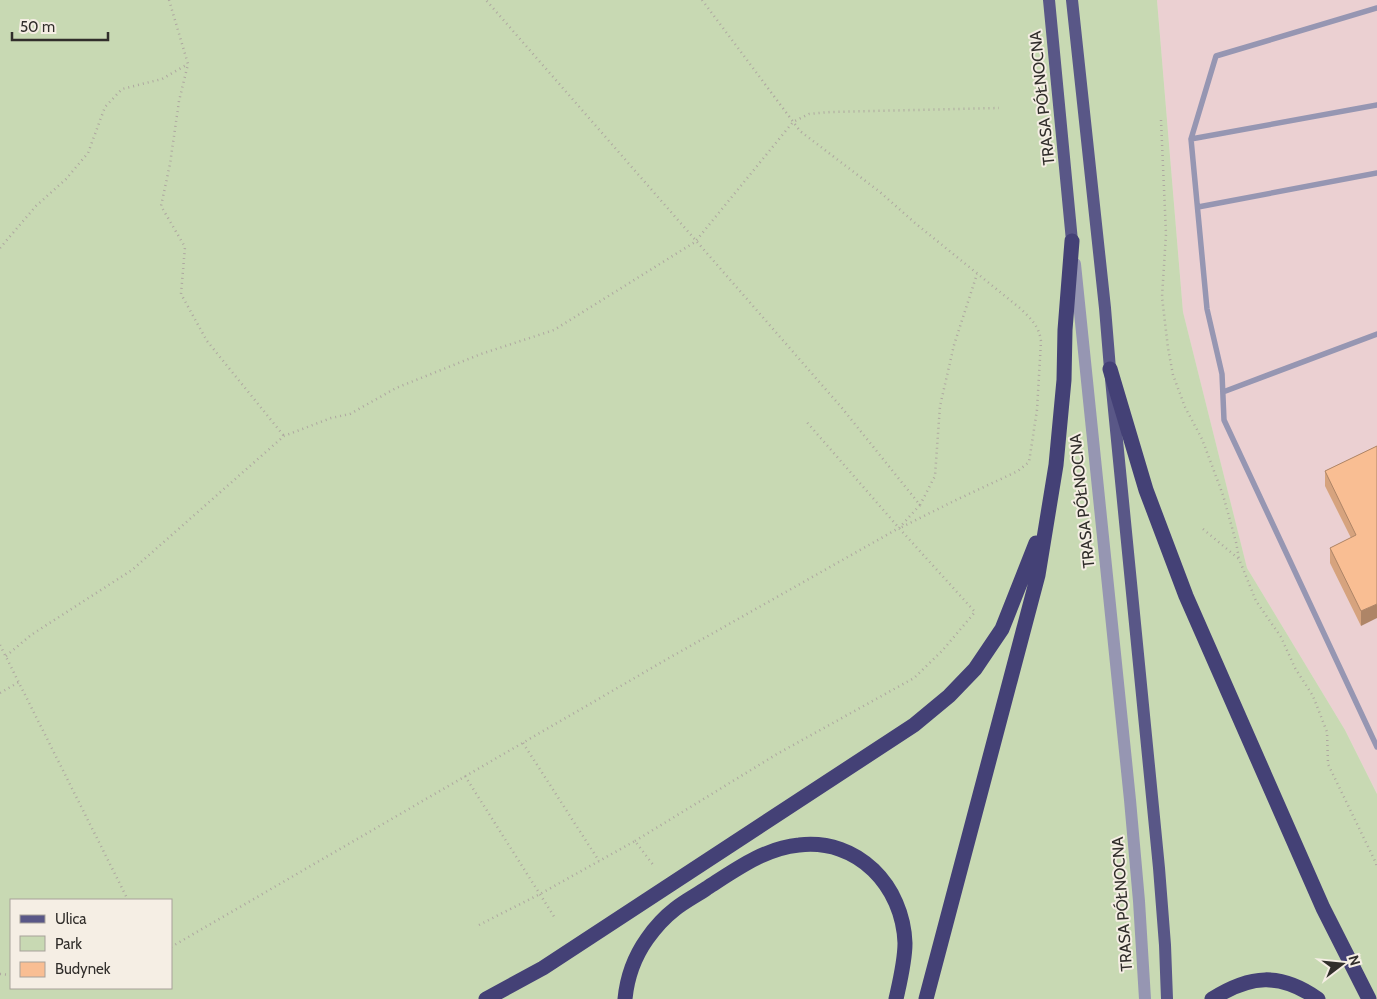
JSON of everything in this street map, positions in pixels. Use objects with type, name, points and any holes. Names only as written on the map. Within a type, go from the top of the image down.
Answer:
[{"type":"highway","points":[[926,999],[1038,574],[1056,465],[1063,389],[1064,330],[1072,241]]},
{"type":"highway","points":[[1110,369],[1146,490],[1186,596],[1323,908],[1369,999]]},
{"type":"highway","points":[[486,999],[551,963],[914,724],[949,696],[974,669],[1002,628],[1048,514]]},
{"type":"highway","points":[[625,999],[631,969],[647,939],[674,910],[745,864],[778,849],[799,844],[819,844],[838,848],[861,859],[884,881],[894,899],[902,921],[905,944],[896,999]]},
{"type":"highway","points":[[1212,999],[1229,988],[1254,980],[1278,980],[1305,990],[1318,999]]},
{"type":"main road","name":"TRASA PÓŁNOCNA","points":[[1049,0],[1072,241]]},
{"type":"main road","points":[[1072,0],[1105,308],[1158,858],[1167,999]]},
{"type":"street","name":"TRASA PÓŁNOCNA","points":[[1072,241],[1130,800],[1145,999]]},
{"type":"lane","points":[[1377,8],[1216,56],[1191,139],[1207,309],[1222,374],[1224,420],[1377,747]]},
{"type":"lane","points":[[1191,139],[1377,105]]},
{"type":"lane","points":[[1198,207],[1377,173]]},
{"type":"lane","points":[[1223,392],[1377,334]]},
{"type":"path","points":[[169,0],[188,64],[179,101],[170,164],[161,206],[185,247],[180,294],[207,341],[284,436]]},
{"type":"path","points":[[486,0],[842,408],[920,505]]},
{"type":"path","points":[[172,946],[669,658],[899,528],[1018,471],[1029,462],[1037,410],[1041,341],[1040,331],[1033,320],[880,192],[800,131],[702,0]]},
{"type":"path","points":[[0,248],[36,206],[66,179],[88,152],[105,107],[122,88],[162,79],[188,64]]},
{"type":"path","points":[[6,656],[31,635],[132,570],[284,436],[331,418],[350,414],[396,388],[473,358],[554,330],[593,304],[696,242],[793,122],[809,114],[830,112],[999,108]]},
{"type":"path","points":[[1160,120],[1166,234],[1162,297],[1168,348],[1176,383],[1185,406],[1202,439],[1223,495],[1239,560],[1256,601],[1281,636],[1295,668],[1313,696],[1328,732],[1328,764],[1376,863],[1377,869]]},
{"type":"path","points":[[899,528],[920,505],[935,476],[940,406],[954,345],[977,274]]},
{"type":"path","points":[[479,926],[599,862],[776,754],[914,678],[942,651],[975,612],[805,420]]},
{"type":"path","points":[[1203,529],[1239,560]]},
{"type":"path","points":[[0,645],[128,899]]},
{"type":"path","points":[[0,693],[19,682]]},
{"type":"path","points":[[523,743],[599,862]]},
{"type":"path","points":[[465,776],[555,918]]},
{"type":"path","points":[[635,841],[654,866]]},
{"type":"shaded area","points":[[1157,0],[1377,0],[1377,794],[1345,730],[1247,568],[1183,312]]},
{"type":"green space","points":[[0,0],[1157,0],[1183,312],[1247,568],[1345,730],[1377,794],[1377,999],[0,999]]},
{"type":"building","points":[[1377,446],[1377,604],[1361,611],[1330,548],[1356,535],[1325,471]]}]
